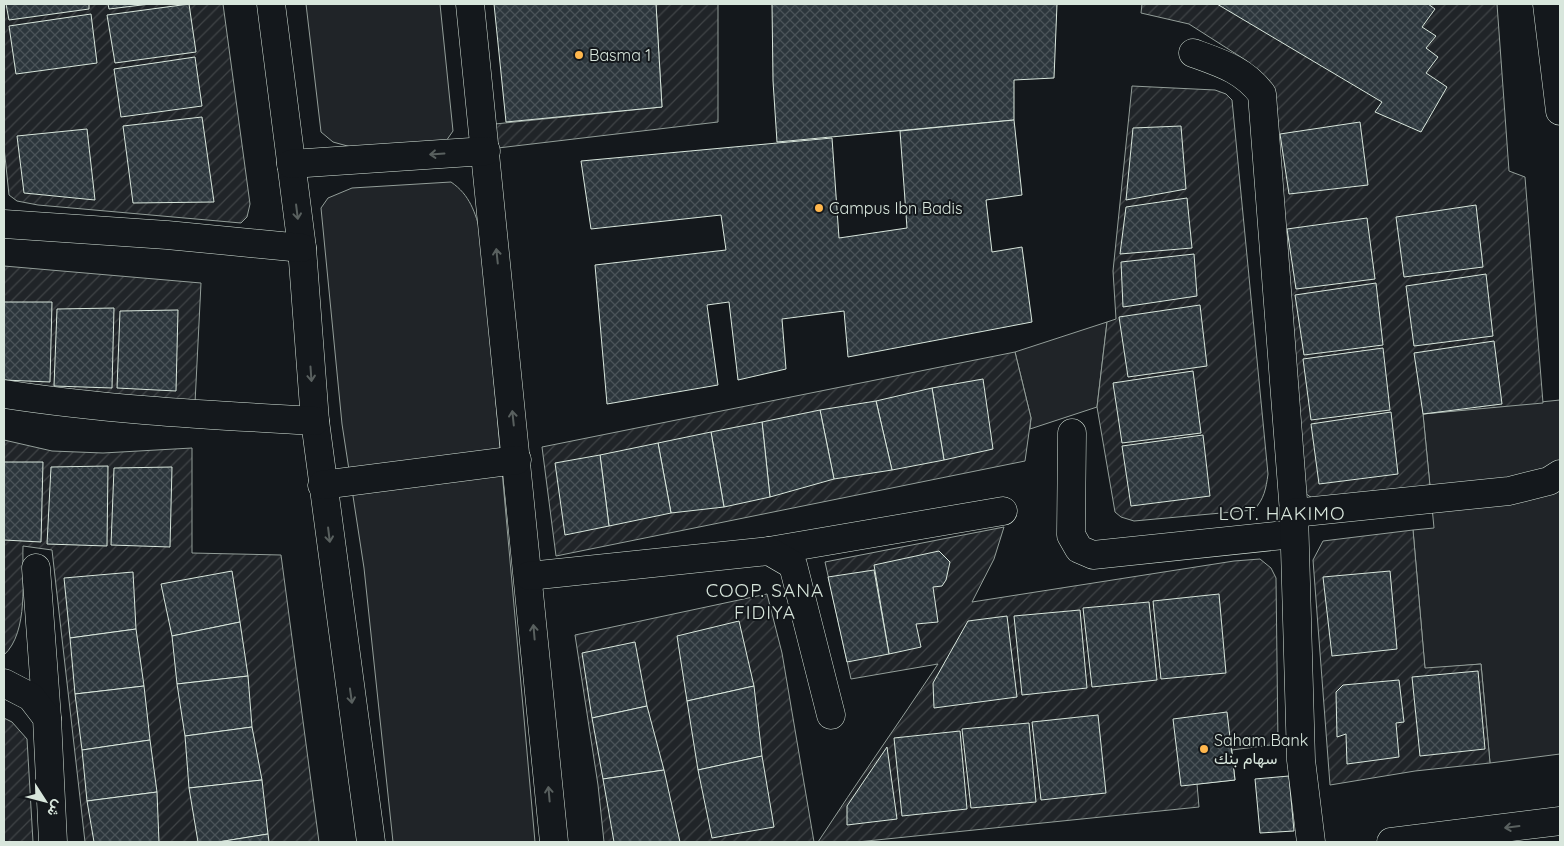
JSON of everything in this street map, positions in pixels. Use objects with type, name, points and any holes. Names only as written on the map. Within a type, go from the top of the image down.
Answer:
[{"type":"street","points":[[271,4],[302,248],[315,421],[322,485],[372,842]]},
{"type":"street","points":[[470,4],[529,576],[554,842]]},
{"type":"street","points":[[1547,4],[1557,64],[1560,111]]},
{"type":"street","points":[[1192,53],[1232,67],[1252,81],[1262,94],[1294,524],[1301,760],[1311,842]]},
{"type":"street","points":[[291,164],[486,151]]},
{"type":"street","points":[[4,224],[158,234],[302,248]]},
{"type":"street","points":[[4,394],[73,405],[152,412],[315,421]]},
{"type":"street","points":[[1072,432],[1071,536],[1080,550],[1093,555],[1130,553],[1294,524],[1510,491],[1549,480],[1560,474]]},
{"type":"street","points":[[322,485],[517,460]]},
{"type":"street","points":[[529,576],[769,551],[1002,511]]},
{"type":"street","points":[[769,551],[793,565],[831,715]]},
{"type":"street","points":[[36,568],[47,718],[53,842]]},
{"type":"street","points":[[4,683],[31,697],[47,718]]},
{"type":"street","points":[[1391,842],[1560,821]]},
{"type":"shaded area","points":[[4,4],[223,4],[250,204],[247,217],[241,223],[38,205],[17,201],[9,195],[4,147]]},
{"type":"shaded area","points":[[306,4],[440,4],[453,131],[446,141],[351,147],[333,142],[321,132]]},
{"type":"shaded area","points":[[656,4],[718,4],[718,122],[498,148],[495,124],[662,107]]},
{"type":"shaded area","points":[[1142,4],[1497,4],[1509,171],[1525,177],[1543,403],[1423,414],[1430,486],[1312,498],[1305,493],[1264,76],[1247,61],[1189,24],[1141,13]]},
{"type":"shaded area","points":[[1132,86],[1215,90],[1226,94],[1232,100],[1268,474],[1264,493],[1254,510],[1134,521],[1121,517],[1115,512],[1097,407],[1107,322],[1116,319],[1113,271]]},
{"type":"shaded area","points":[[451,182],[467,198],[481,234],[535,842],[393,842],[364,568],[342,424],[321,208],[328,198],[352,188]]},
{"type":"shaded area","points":[[4,266],[201,283],[195,403],[4,382]]},
{"type":"shaded area","points":[[1107,322],[1097,407],[1030,429],[1031,418],[1015,352]]},
{"type":"shaded area","points":[[1015,352],[1031,418],[1025,461],[556,556],[542,447]]},
{"type":"shaded area","points":[[1560,400],[1560,754],[1490,763],[1481,664],[1425,669],[1413,530],[1434,528],[1423,414]]},
{"type":"shaded area","points":[[4,440],[52,451],[103,453],[192,448],[192,553],[281,555],[319,842],[85,842],[52,550],[23,546],[21,619],[12,645],[4,655]]},
{"type":"shaded area","points":[[1004,527],[994,559],[972,602],[1234,561],[1260,559],[1271,568],[1276,578],[1278,744],[1232,750],[1235,780],[1197,784],[1199,807],[857,842],[818,842],[938,664],[851,679],[825,562]]},
{"type":"shaded area","points":[[1413,530],[1425,668],[1481,664],[1490,763],[1415,771],[1330,785],[1313,560],[1323,541]]},
{"type":"shaded area","points":[[767,594],[782,653],[814,842],[604,842],[598,785],[575,635]]},
{"type":"shaded area","points":[[4,718],[12,722],[27,739],[33,842],[4,842]]},
{"type":"building","points":[[6,4],[89,4],[89,9],[9,20]]},
{"type":"building","points":[[108,4],[150,4],[109,9]]},
{"type":"building","points":[[189,4],[196,52],[115,63],[107,15]]},
{"type":"building","name":"Basma 1","points":[[494,4],[656,4],[662,107],[506,122]]},
{"type":"building","points":[[772,4],[1057,4],[1054,78],[1014,80],[1014,120],[777,142],[773,81]]},
{"type":"building","points":[[1217,4],[1428,4],[1435,9],[1422,27],[1436,36],[1426,48],[1438,57],[1426,73],[1447,87],[1421,132],[1375,112],[1382,102]]},
{"type":"building","points":[[91,14],[97,63],[16,74],[9,26]]},
{"type":"building","points":[[195,57],[202,106],[121,117],[114,69]]},
{"type":"building","points":[[202,117],[214,202],[133,203],[123,126]]},
{"type":"building","points":[[1014,120],[1022,195],[986,200],[992,252],[1022,247],[1032,322],[848,357],[844,311],[782,319],[786,369],[738,380],[729,302],[707,305],[718,385],[607,404],[595,265],[726,250],[721,215],[591,229],[581,161],[832,138],[839,238],[907,228],[900,131]]},
{"type":"building","points":[[1360,122],[1368,185],[1289,194],[1280,134]]},
{"type":"building","points":[[1181,126],[1186,189],[1126,200],[1133,128]]},
{"type":"building","points":[[87,129],[95,200],[24,193],[17,136]]},
{"type":"building","points":[[1187,198],[1192,248],[1120,254],[1126,207]]},
{"type":"building","points":[[1476,205],[1483,267],[1404,277],[1396,217]]},
{"type":"building","points":[[1367,218],[1375,279],[1296,289],[1287,229]]},
{"type":"building","points":[[1194,254],[1197,296],[1123,307],[1121,262]]},
{"type":"building","points":[[1486,274],[1493,336],[1414,346],[1406,286]]},
{"type":"building","points":[[1376,283],[1383,345],[1304,355],[1295,295]]},
{"type":"building","points":[[4,302],[52,302],[50,382],[4,380]]},
{"type":"building","points":[[1200,305],[1207,366],[1128,377],[1119,317]]},
{"type":"building","points":[[114,308],[112,388],[54,386],[57,309]]},
{"type":"building","points":[[178,310],[176,391],[117,388],[120,311]]},
{"type":"building","points":[[1494,341],[1502,404],[1423,414],[1414,353]]},
{"type":"building","points":[[1383,348],[1390,410],[1311,420],[1303,359]]},
{"type":"building","points":[[1193,371],[1201,433],[1122,443],[1113,383]]},
{"type":"building","points":[[983,379],[993,449],[944,460],[932,388]]},
{"type":"building","points":[[932,388],[944,460],[892,470],[876,401]]},
{"type":"building","points":[[876,401],[892,470],[834,479],[820,410]]},
{"type":"building","points":[[820,410],[834,479],[770,497],[762,422]]},
{"type":"building","points":[[1391,412],[1398,474],[1319,484],[1311,424]]},
{"type":"building","points":[[762,422],[770,497],[724,507],[711,432]]},
{"type":"building","points":[[711,432],[724,507],[671,513],[658,443]]},
{"type":"building","points":[[1203,435],[1210,496],[1131,506],[1122,446]]},
{"type":"building","points":[[658,443],[671,513],[609,526],[600,455]]},
{"type":"building","points":[[600,455],[609,526],[565,535],[555,463]]},
{"type":"building","points":[[4,462],[43,462],[41,542],[4,540]]},
{"type":"building","points":[[108,466],[107,546],[47,544],[51,467]]},
{"type":"building","points":[[172,467],[170,547],[111,545],[114,468]]},
{"type":"building","points":[[939,551],[950,562],[946,580],[942,586],[933,587],[938,622],[916,624],[921,647],[889,654],[874,565]]},
{"type":"building","points":[[874,570],[889,654],[847,662],[828,577]]},
{"type":"building","points":[[232,571],[240,622],[172,636],[161,584]]},
{"type":"building","points":[[1390,571],[1397,649],[1332,656],[1323,577]]},
{"type":"building","points":[[133,572],[136,629],[70,638],[64,578]]},
{"type":"building","points":[[1219,594],[1226,673],[1161,679],[1153,601]]},
{"type":"building","points":[[1149,602],[1157,680],[1092,687],[1083,608]]},
{"type":"building","points":[[1080,610],[1087,688],[1022,695],[1014,616]]},
{"type":"building","points":[[1007,616],[1017,697],[934,708],[933,683],[968,621]]},
{"type":"building","points":[[739,621],[754,686],[687,701],[677,636]]},
{"type":"building","points":[[240,622],[248,676],[177,684],[172,636]]},
{"type":"building","points":[[136,629],[144,686],[75,694],[70,638]]},
{"type":"building","points":[[635,642],[647,706],[592,718],[582,653]]},
{"type":"building","points":[[1478,671],[1485,749],[1420,756],[1412,677]]},
{"type":"building","points":[[248,676],[252,727],[185,736],[177,684]]},
{"type":"building","points":[[1399,680],[1404,722],[1396,723],[1399,757],[1347,764],[1346,734],[1337,737],[1336,692],[1343,685]]},
{"type":"building","points":[[144,686],[150,740],[82,750],[75,694]]},
{"type":"building","points":[[754,686],[762,756],[698,770],[687,701]]},
{"type":"building","points":[[647,706],[664,770],[603,779],[592,718]]},
{"type":"building","points":[[1227,712],[1235,780],[1181,786],[1173,719]]},
{"type":"building","points":[[1098,715],[1106,793],[1041,800],[1032,722]]},
{"type":"building","points":[[1029,723],[1036,802],[971,808],[962,729]]},
{"type":"building","points":[[252,727],[262,780],[189,788],[185,736]]},
{"type":"building","points":[[960,731],[967,809],[902,816],[894,738]]},
{"type":"building","points":[[150,740],[157,792],[87,801],[82,750]]},
{"type":"building","points":[[887,747],[897,819],[847,825],[847,806]]},
{"type":"building","points":[[762,756],[774,827],[712,838],[698,770]]},
{"type":"building","points":[[664,770],[680,842],[614,842],[603,779]]},
{"type":"building","points":[[1289,776],[1294,831],[1260,833],[1255,779]]},
{"type":"building","points":[[262,780],[268,834],[218,842],[198,842],[189,788]]},
{"type":"building","points":[[157,792],[159,842],[94,842],[87,801]]},
{"type":"building","points":[[268,834],[269,842],[218,842]]},
{"type":"place","name":"Basma 1","points":[[579,55]]},
{"type":"place","name":"Campus Ibn Badis","points":[[819,208]]},
{"type":"place","name":"Saham Bank سهام بنك","points":[[1204,749]]},
{"type":"district","name":"LOT. HAKIMO","points":[[1282,513]]},
{"type":"district","name":"COOP. SANA FIDIYA","points":[[765,601]]}]
